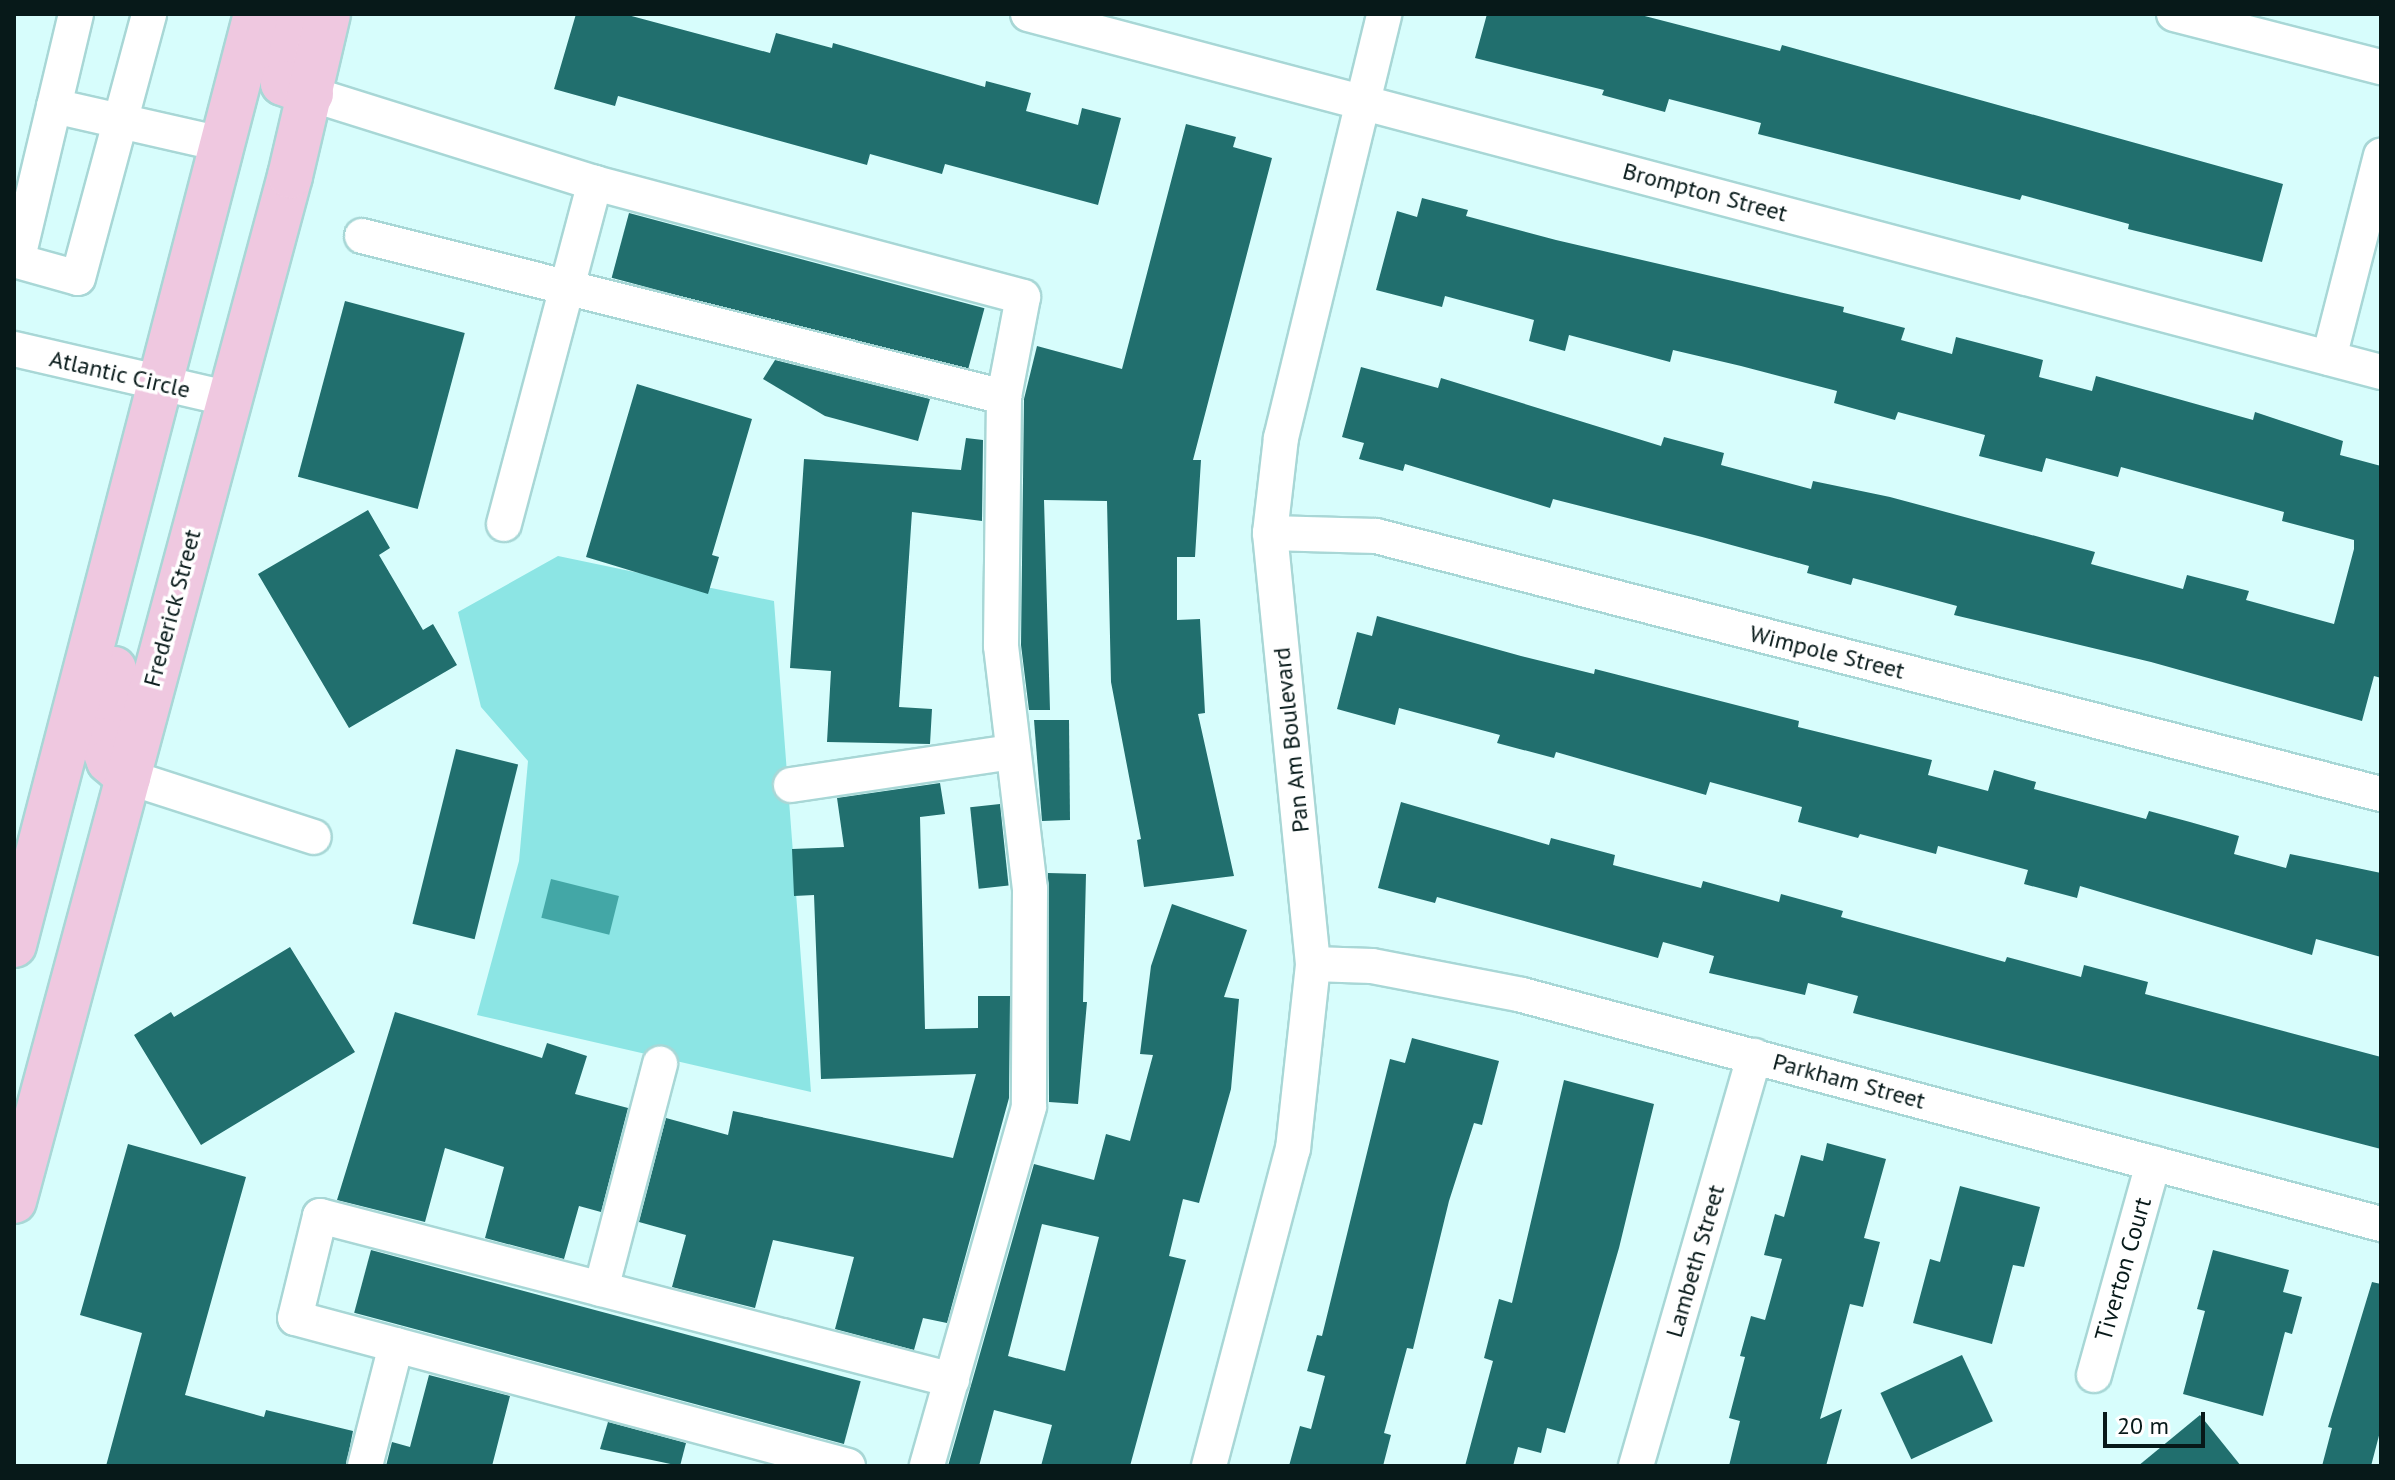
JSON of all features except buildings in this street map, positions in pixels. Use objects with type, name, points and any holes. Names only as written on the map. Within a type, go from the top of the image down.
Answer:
[{"type":"main road","points":[[14,945],[256,14]]},
{"type":"main road","points":[[294,14],[283,83],[311,94]]},
{"type":"main road","name":"Frederick Street","points":[[14,1201],[311,94],[328,14]]},
{"type":"main road","points":[[115,552],[129,576],[130,600],[101,740],[109,761],[128,777]]},
{"type":"street","points":[[76,14],[17,261],[78,278],[149,14]]},
{"type":"street","name":"Brompton Street","points":[[1028,14],[2381,372]]},
{"type":"street","name":"Pan Am Boulevard","points":[[1209,1466],[1293,1149],[1313,964],[1270,533],[1281,438],[1384,14]]},
{"type":"street","points":[[2174,14],[2381,67]]},
{"type":"street","points":[[311,94],[595,183],[1023,297],[1004,397],[1001,646],[1030,889],[1029,1107],[927,1466]]},
{"type":"street","points":[[54,106],[221,144]]},
{"type":"street","points":[[2329,358],[2381,156]]},
{"type":"street","points":[[504,524],[570,289],[595,183]]},
{"type":"street","points":[[362,236],[1004,397]]},
{"type":"street","name":"Atlantic Circle","points":[[14,349],[227,398]]},
{"type":"street","name":"Wimpole Street","points":[[1270,533],[1376,536],[2381,794]]},
{"type":"street","points":[[791,785],[1013,752]]},
{"type":"street","points":[[128,777],[314,837]]},
{"type":"street","name":"Parkham Street","points":[[1313,964],[1372,966],[1441,976],[1754,1056],[2381,1224]]},
{"type":"street","name":"Lambeth Street","points":[[1636,1466],[1754,1056]]},
{"type":"street","points":[[601,1289],[660,1064]]},
{"type":"street","name":"Tiverton Court","points":[[2094,1375],[2153,1163]]},
{"type":"street","points":[[848,1466],[295,1318],[320,1216],[952,1380]]},
{"type":"street","points":[[365,1466],[396,1345]]},
{"type":"shaded area","points":[[558,556],[774,601],[811,1092],[477,1015],[519,861],[528,761],[481,707],[458,612]]},
{"type":"shaded area","points":[[551,879],[619,896],[609,935],[541,918]]}]
